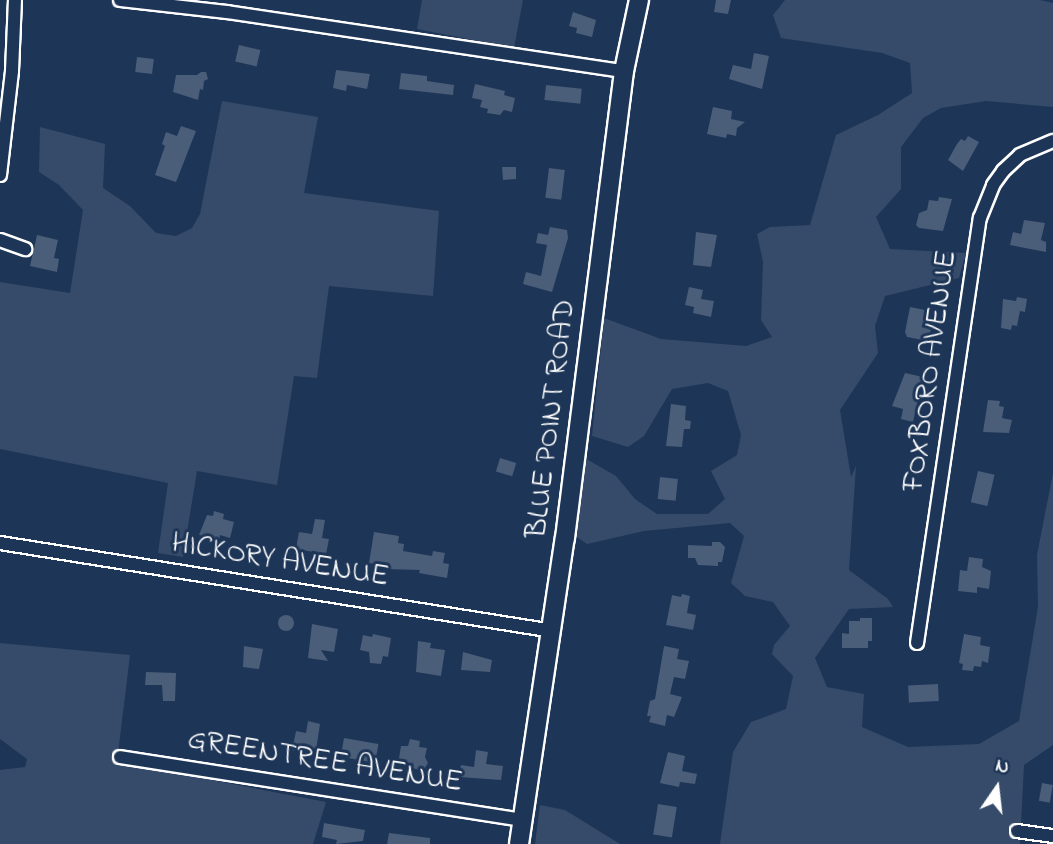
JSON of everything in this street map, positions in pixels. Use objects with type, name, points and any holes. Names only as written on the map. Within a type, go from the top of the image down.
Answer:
[{"type":"street","points":[[0,175],[6,70],[15,0]]},
{"type":"street","points":[[120,0],[227,12],[624,71]]},
{"type":"street","name":"BLUE POINT ROAD","points":[[519,844],[553,631],[624,71],[639,0]]},
{"type":"street","name":"FOXBORO AVENUE","points":[[917,643],[981,218],[993,185],[1003,171],[1020,155],[1053,141]]},
{"type":"street","points":[[0,240],[25,249]]},
{"type":"street","name":"HICKORY AVENUE","points":[[0,542],[553,631]]},
{"type":"street","name":"GREENTREE AVENUE","points":[[120,757],[523,820]]},
{"type":"street","points":[[1017,831],[1053,836]]},
{"type":"shaded area","points":[[422,0],[523,0],[514,48],[417,29]]},
{"type":"shaded area","points":[[785,0],[1040,0],[1053,3],[1053,107],[986,101],[941,108],[923,118],[901,147],[901,189],[876,217],[890,249],[966,253],[959,278],[885,296],[875,326],[878,353],[840,410],[851,477],[856,466],[849,570],[888,599],[893,607],[849,609],[815,658],[827,687],[864,694],[862,727],[908,747],[979,744],[1019,721],[1038,607],[1037,555],[1053,473],[1053,745],[1024,765],[1020,844],[720,844],[733,752],[751,722],[786,709],[793,676],[772,654],[774,645],[790,626],[773,602],[745,596],[731,583],[744,536],[730,523],[644,531],[587,544],[577,537],[583,457],[616,476],[635,499],[657,514],[708,514],[725,499],[711,471],[737,455],[741,435],[728,391],[708,383],[672,389],[644,436],[628,447],[592,436],[604,318],[661,339],[746,346],[772,337],[761,320],[763,262],[757,234],[770,227],[810,225],[836,135],[878,115],[912,93],[910,63],[882,53],[781,38],[773,15]]},
{"type":"shaded area","points":[[222,101],[318,117],[304,193],[439,211],[433,296],[329,286],[317,378],[294,376],[277,485],[197,471],[183,557],[158,553],[168,483],[0,449],[0,282],[70,293],[83,210],[59,185],[39,172],[40,127],[105,144],[103,188],[130,206],[156,233],[176,236],[192,228],[200,214]]},
{"type":"shaded area","points":[[0,643],[130,655],[117,762],[326,802],[313,844],[0,844],[0,770],[25,767],[27,759],[0,739]]},
{"type":"shaded area","points":[[540,805],[565,810],[620,844],[535,844]]},
{"type":"building","points":[[716,0],[731,0],[728,14],[714,12]]},
{"type":"building","points":[[573,12],[596,20],[592,37],[576,33],[577,28],[569,26]]},
{"type":"building","points":[[239,45],[260,50],[257,67],[235,62]]},
{"type":"building","points":[[754,53],[769,56],[762,89],[729,79],[733,65],[751,69]]},
{"type":"building","points":[[137,57],[154,59],[152,74],[135,72]]},
{"type":"building","points":[[336,70],[370,74],[367,89],[347,85],[346,91],[333,88]]},
{"type":"building","points":[[206,72],[208,79],[204,81],[203,90],[200,89],[198,100],[173,92],[176,75],[197,75]]},
{"type":"building","points":[[401,73],[427,76],[427,81],[454,85],[453,95],[399,89]]},
{"type":"building","points":[[475,84],[505,91],[504,95],[515,98],[512,112],[504,110],[500,115],[487,113],[488,109],[480,107],[482,100],[472,98]]},
{"type":"building","points":[[546,85],[582,89],[580,104],[544,100]]},
{"type":"building","points":[[713,107],[732,111],[731,119],[745,122],[737,128],[736,136],[727,134],[726,138],[707,134]]},
{"type":"building","points":[[181,126],[196,131],[176,182],[155,175],[165,146],[162,144],[166,132],[177,136]]},
{"type":"building","points":[[968,136],[979,142],[963,171],[948,160],[961,139],[965,141]]},
{"type":"building","points":[[502,167],[516,167],[516,179],[503,180]]},
{"type":"building","points":[[549,168],[565,170],[561,200],[545,198]]},
{"type":"building","points":[[939,197],[952,199],[943,231],[919,228],[916,225],[919,213],[927,210],[929,200],[938,201]]},
{"type":"building","points":[[1024,220],[1045,223],[1041,240],[1046,242],[1046,252],[1010,245],[1013,232],[1021,234]]},
{"type":"building","points":[[550,227],[567,230],[568,238],[552,292],[523,284],[526,272],[541,276],[547,245],[536,243],[538,233],[548,235]]},
{"type":"building","points":[[696,232],[717,235],[711,267],[693,265]]},
{"type":"building","points":[[37,235],[58,240],[54,258],[59,259],[57,272],[30,266]]},
{"type":"building","points":[[689,287],[703,290],[701,299],[714,301],[711,317],[693,313],[694,307],[685,305]]},
{"type":"building","points":[[1017,297],[1027,299],[1025,312],[1020,311],[1017,326],[1012,325],[1011,330],[1001,328],[1003,299],[1016,301]]},
{"type":"building","points":[[910,307],[930,311],[927,328],[931,329],[928,341],[907,337],[905,332]]},
{"type":"building","points":[[905,373],[923,377],[913,422],[901,419],[903,409],[892,406]]},
{"type":"building","points":[[988,400],[1000,401],[999,406],[1004,407],[1002,418],[1012,420],[1009,433],[983,432]]},
{"type":"building","points":[[671,404],[686,406],[685,420],[691,421],[690,429],[684,429],[682,447],[666,446]]},
{"type":"building","points":[[500,458],[516,463],[512,476],[496,471]]},
{"type":"building","points":[[978,471],[995,475],[987,506],[971,502]]},
{"type":"building","points":[[660,477],[678,479],[676,501],[658,499]]},
{"type":"building","points":[[214,511],[224,514],[223,519],[234,522],[230,538],[220,535],[219,540],[199,535],[207,515],[213,516]]},
{"type":"building","points":[[315,519],[325,520],[322,538],[329,539],[326,554],[296,549],[299,532],[312,534]]},
{"type":"building","points":[[374,532],[399,536],[398,543],[404,544],[403,551],[432,556],[433,551],[445,553],[443,563],[449,564],[447,578],[419,573],[420,570],[385,569],[386,566],[369,563]]},
{"type":"building","points":[[712,542],[720,542],[725,547],[722,562],[718,562],[718,566],[698,565],[695,558],[688,558],[688,545],[712,546]]},
{"type":"building","points":[[969,557],[983,559],[982,567],[991,571],[989,589],[977,587],[977,593],[958,591],[960,570],[967,571]]},
{"type":"building","points":[[682,594],[690,596],[687,613],[696,615],[693,630],[666,625],[672,595],[681,597]]},
{"type":"building","points":[[286,615],[292,617],[292,629],[286,631],[280,629],[278,623],[280,617]]},
{"type":"building","points":[[860,618],[872,618],[872,641],[868,641],[868,648],[842,648],[842,633],[849,634],[849,621],[860,621]]},
{"type":"building","points":[[312,624],[338,629],[334,652],[321,650],[328,661],[308,658]]},
{"type":"building","points":[[373,634],[391,638],[388,657],[383,656],[381,664],[370,663],[369,652],[360,650],[363,635],[372,637]]},
{"type":"building","points":[[964,634],[981,637],[980,645],[990,647],[988,663],[982,661],[981,667],[974,666],[973,671],[962,670],[963,664],[959,663]]},
{"type":"building","points":[[418,641],[431,643],[430,648],[445,650],[441,676],[416,672]]},
{"type":"building","points":[[244,646],[263,649],[259,669],[243,667]]},
{"type":"building","points":[[664,646],[679,649],[677,659],[689,661],[685,679],[674,677],[670,694],[682,697],[674,717],[667,715],[665,726],[649,722],[651,716],[647,716],[650,701],[655,699]]},
{"type":"building","points":[[463,652],[492,660],[490,672],[461,670]]},
{"type":"building","points":[[146,672],[176,673],[175,701],[163,701],[162,685],[145,685]]},
{"type":"building","points":[[938,684],[939,701],[909,703],[908,686]]},
{"type":"building","points":[[308,721],[320,724],[316,750],[308,748],[307,753],[292,750],[296,731],[306,733]]},
{"type":"building","points":[[344,738],[378,744],[375,763],[341,757]]},
{"type":"building","points":[[410,739],[420,741],[419,747],[427,748],[425,757],[428,763],[423,771],[398,764],[401,746],[408,746]]},
{"type":"building","points":[[476,750],[488,752],[486,764],[503,766],[501,780],[459,777],[461,765],[474,767]]},
{"type":"building","points":[[668,752],[685,756],[682,771],[697,774],[695,784],[680,782],[679,787],[660,783]]},
{"type":"building","points":[[1042,783],[1053,785],[1050,803],[1039,801]]},
{"type":"building","points":[[658,804],[677,807],[672,838],[653,835]]},
{"type":"building","points":[[324,823],[365,830],[363,841],[336,844],[337,840],[322,837]]},
{"type":"building","points":[[389,833],[430,838],[430,844],[387,844]]}]
